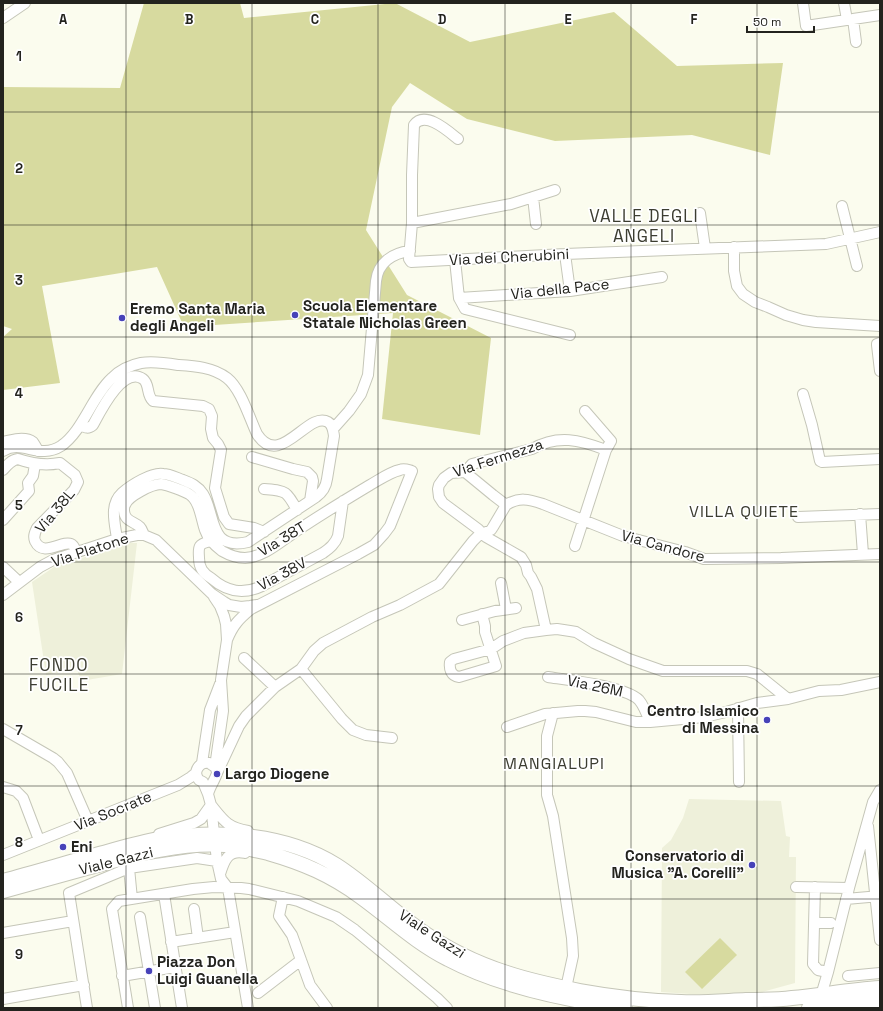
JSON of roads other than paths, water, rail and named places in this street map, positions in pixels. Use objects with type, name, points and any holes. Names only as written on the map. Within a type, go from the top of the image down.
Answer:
[{"type":"main road","name":"Viale Gazzi","points":[[3,881],[134,844],[189,835],[215,840],[225,846],[248,848],[293,860],[329,876],[362,898],[427,947],[475,972],[534,991],[599,1005],[625,1008]]},
{"type":"main road","name":"Viale Gazzi","points":[[3,891],[136,854],[160,849],[189,846],[215,840],[228,835],[264,839],[297,847],[336,865],[421,931],[465,956],[510,974],[566,988],[630,998],[680,1002],[791,998],[817,1004],[880,1001]]},
{"type":"main road","name":"Viale Gazzi","points":[[817,1004],[856,990],[880,988]]},
{"type":"street","points":[[3,18],[25,3]]},
{"type":"street","points":[[803,3],[806,26],[880,15]]},
{"type":"street","points":[[844,3],[856,42]]},
{"type":"street","points":[[333,429],[349,411],[361,394],[368,375],[378,271],[388,259],[410,251],[414,125],[422,119],[436,122],[458,139]]},
{"type":"street","points":[[412,223],[511,204],[555,190]]},
{"type":"street","points":[[533,197],[536,224]]},
{"type":"street","points":[[842,206],[857,266]]},
{"type":"street","points":[[700,213],[705,248]]},
{"type":"street","name":"Via dei Cherubini","points":[[410,251],[409,259],[411,262],[565,254],[826,244],[880,232]]},
{"type":"street","points":[[734,247],[734,271],[737,286],[743,294],[755,302],[768,306],[786,315],[803,320],[880,326]]},
{"type":"street","points":[[565,254],[570,291]]},
{"type":"street","points":[[454,260],[459,298],[465,309],[570,335]]},
{"type":"street","name":"Via della Pace","points":[[459,298],[570,291],[662,277]]},
{"type":"street","points":[[880,343],[877,344],[880,371]]},
{"type":"street","points":[[3,451],[11,447],[38,451],[51,451],[63,445],[74,434],[102,389],[113,377],[119,372],[133,365],[149,362],[202,367],[222,374],[228,378],[236,389],[257,434],[267,443],[273,445],[286,443],[316,421],[320,420],[328,422],[331,425],[334,436],[326,484],[321,494],[248,542],[237,543],[226,541],[215,529],[205,498],[199,488],[190,483],[161,473],[149,476],[128,488],[118,497],[114,507],[116,539]]},
{"type":"street","points":[[80,425],[86,428],[93,425],[115,389],[124,381],[136,376],[147,382],[148,392],[153,401],[203,406],[209,409],[212,416],[211,429],[213,438],[221,450],[215,488],[224,517],[229,524],[254,528],[264,532]]},
{"type":"street","points":[[803,394],[820,461],[880,459]]},
{"type":"street","points":[[575,546],[606,450],[611,441],[586,411]]},
{"type":"street","points":[[3,442],[11,440],[30,440],[38,451]]},
{"type":"street","name":"Via Fermezza","points":[[482,533],[443,503],[439,497],[439,485],[444,478],[451,473],[465,472],[472,464],[532,449],[540,444],[555,441],[568,440],[587,443],[606,450]]},
{"type":"street","points":[[252,457],[307,472],[312,477],[313,481],[310,501]]},
{"type":"street","points":[[3,470],[8,464],[16,459],[35,464],[33,476],[28,482],[29,491],[3,520]]},
{"type":"street","name":"Via 38L","points":[[35,464],[60,463],[75,475],[78,482],[74,490],[37,528],[34,536],[37,544],[44,548],[71,544],[74,546],[76,552]]},
{"type":"street","name":"Via 38T","points":[[144,535],[136,524],[131,523],[126,517],[124,513],[125,505],[127,501],[135,495],[149,487],[160,484],[165,485],[188,493],[192,496],[196,503],[205,531],[219,548],[228,554],[239,558],[252,557],[272,548],[328,510],[398,470],[404,469],[412,471],[390,526],[374,545],[263,604]]},
{"type":"street","points":[[200,779],[206,783],[210,782],[239,726],[246,716],[275,687],[301,669],[314,651],[323,643],[439,584],[473,540],[493,527],[506,504],[465,472]]},
{"type":"street","points":[[264,488],[284,492],[291,498],[297,510]]},
{"type":"street","name":"Via Candore","points":[[506,504],[513,500],[519,499],[534,501],[623,536],[685,552],[704,559],[880,554]]},
{"type":"street","name":"Via 38V","points":[[211,540],[203,543],[199,549],[199,563],[202,570],[218,584],[229,589],[244,591],[253,590],[332,546],[337,540],[338,536],[343,501]]},
{"type":"street","points":[[860,514],[864,554]]},
{"type":"street","points":[[798,518],[880,514]]},
{"type":"street","points":[[482,533],[486,537],[521,557],[524,561],[536,589],[546,630]]},
{"type":"street","name":"Via Platone","points":[[3,595],[47,563],[116,539],[137,534],[156,540],[212,594],[229,605],[250,606],[263,604]]},
{"type":"street","points":[[3,568],[19,582]]},
{"type":"street","points":[[462,620],[482,614],[511,609],[501,583]]},
{"type":"street","name":"Via Platone","points":[[212,594],[220,606],[224,616],[227,640]]},
{"type":"street","points":[[248,1008],[228,888],[221,879],[217,861],[211,806],[208,794],[200,779],[197,769],[202,763],[210,710],[221,680],[227,640],[240,618],[251,609],[263,604]]},
{"type":"street","points":[[482,614],[485,632],[491,649],[496,666],[459,677],[456,676],[452,674],[450,666],[450,662],[454,659],[491,649],[503,641],[524,633],[546,630],[570,630],[629,659],[664,672],[752,672],[757,674],[788,699]]},
{"type":"street","points":[[244,658],[275,687]]},
{"type":"street","points":[[301,669],[342,719],[353,730],[366,735],[392,738]]},
{"type":"street","name":"Via 26M","points":[[548,677],[572,680],[631,694],[642,704],[650,722]]},
{"type":"street","points":[[208,794],[217,770],[223,711],[221,680]]},
{"type":"street","points":[[507,727],[539,716],[553,713],[590,711],[636,722],[704,717],[757,702],[788,699],[819,691],[880,682]]},
{"type":"street","points":[[738,708],[738,782]]},
{"type":"street","points":[[553,713],[547,736],[546,795],[553,816],[572,938],[573,956],[566,988]]},
{"type":"street","points":[[3,729],[53,758],[63,767],[70,778],[88,821]]},
{"type":"street","points":[[202,763],[209,763],[217,770]]},
{"type":"street","name":"Via Socrate","points":[[3,855],[178,785],[200,779]]},
{"type":"street","points":[[3,787],[16,791],[23,798],[39,840]]},
{"type":"street","points":[[817,1004],[828,972],[846,899],[868,821],[879,791]]},
{"type":"street","points":[[211,806],[231,826],[236,829],[254,833],[264,839]]},
{"type":"street","points":[[134,844],[194,823],[201,819],[211,806]]},
{"type":"street","points":[[868,821],[878,896],[880,940]]},
{"type":"street","points":[[189,846],[217,861]]},
{"type":"street","points":[[220,874],[223,864],[229,855],[242,852],[293,865],[327,881],[346,893],[362,898]]},
{"type":"street","points":[[87,1008],[69,893],[129,868],[197,858],[217,861]]},
{"type":"street","points":[[129,868],[132,899]]},
{"type":"street","points":[[128,1008],[112,909],[118,901],[214,887],[249,889],[282,897],[298,901],[336,917],[373,944],[447,1008]]},
{"type":"street","points":[[796,887],[849,888]]},
{"type":"street","points":[[815,887],[813,964],[818,970],[828,972]]},
{"type":"street","points":[[164,894],[182,1008]]},
{"type":"street","points":[[846,899],[878,896]]},
{"type":"street","points":[[282,897],[279,916],[292,935],[310,984],[327,1008]]},
{"type":"street","points":[[194,909],[198,938]]},
{"type":"street","points":[[140,917],[155,1008]]},
{"type":"street","points":[[3,933],[73,921]]},
{"type":"street","points":[[814,923],[831,923]]},
{"type":"street","points":[[171,942],[235,932]]},
{"type":"street","points":[[258,993],[301,960]]},
{"type":"street","points":[[122,976],[175,967]]},
{"type":"street","points":[[848,976],[880,972]]},
{"type":"street","points":[[3,998],[84,985]]},
{"type":"place","name":"Scuola Elementare Statale Nicholas Green","points":[[295,315]]},
{"type":"place","name":"Eremo Santa Maria degli Angeli","points":[[122,318]]},
{"type":"place","name":"Centro Islamico di Messina","points":[[767,720]]},
{"type":"place","name":"Largo Diogene","points":[[217,774]]},
{"type":"place","name":"Eni","points":[[63,847]]},
{"type":"place","name":"Conservatorio di Musica \"A. Corelli\"","points":[[752,865]]},
{"type":"place","name":"Piazza Don Luigi Guanella","points":[[149,971]]},
{"type":"district","name":"VALLE DEGLI ANGELI","points":[[644,226]]},
{"type":"district","name":"VILLA QUIETE","points":[[744,511]]},
{"type":"district","name":"FONDO FUCILE","points":[[59,675]]},
{"type":"district","name":"MANGIALUPI","points":[[554,763]]}]
